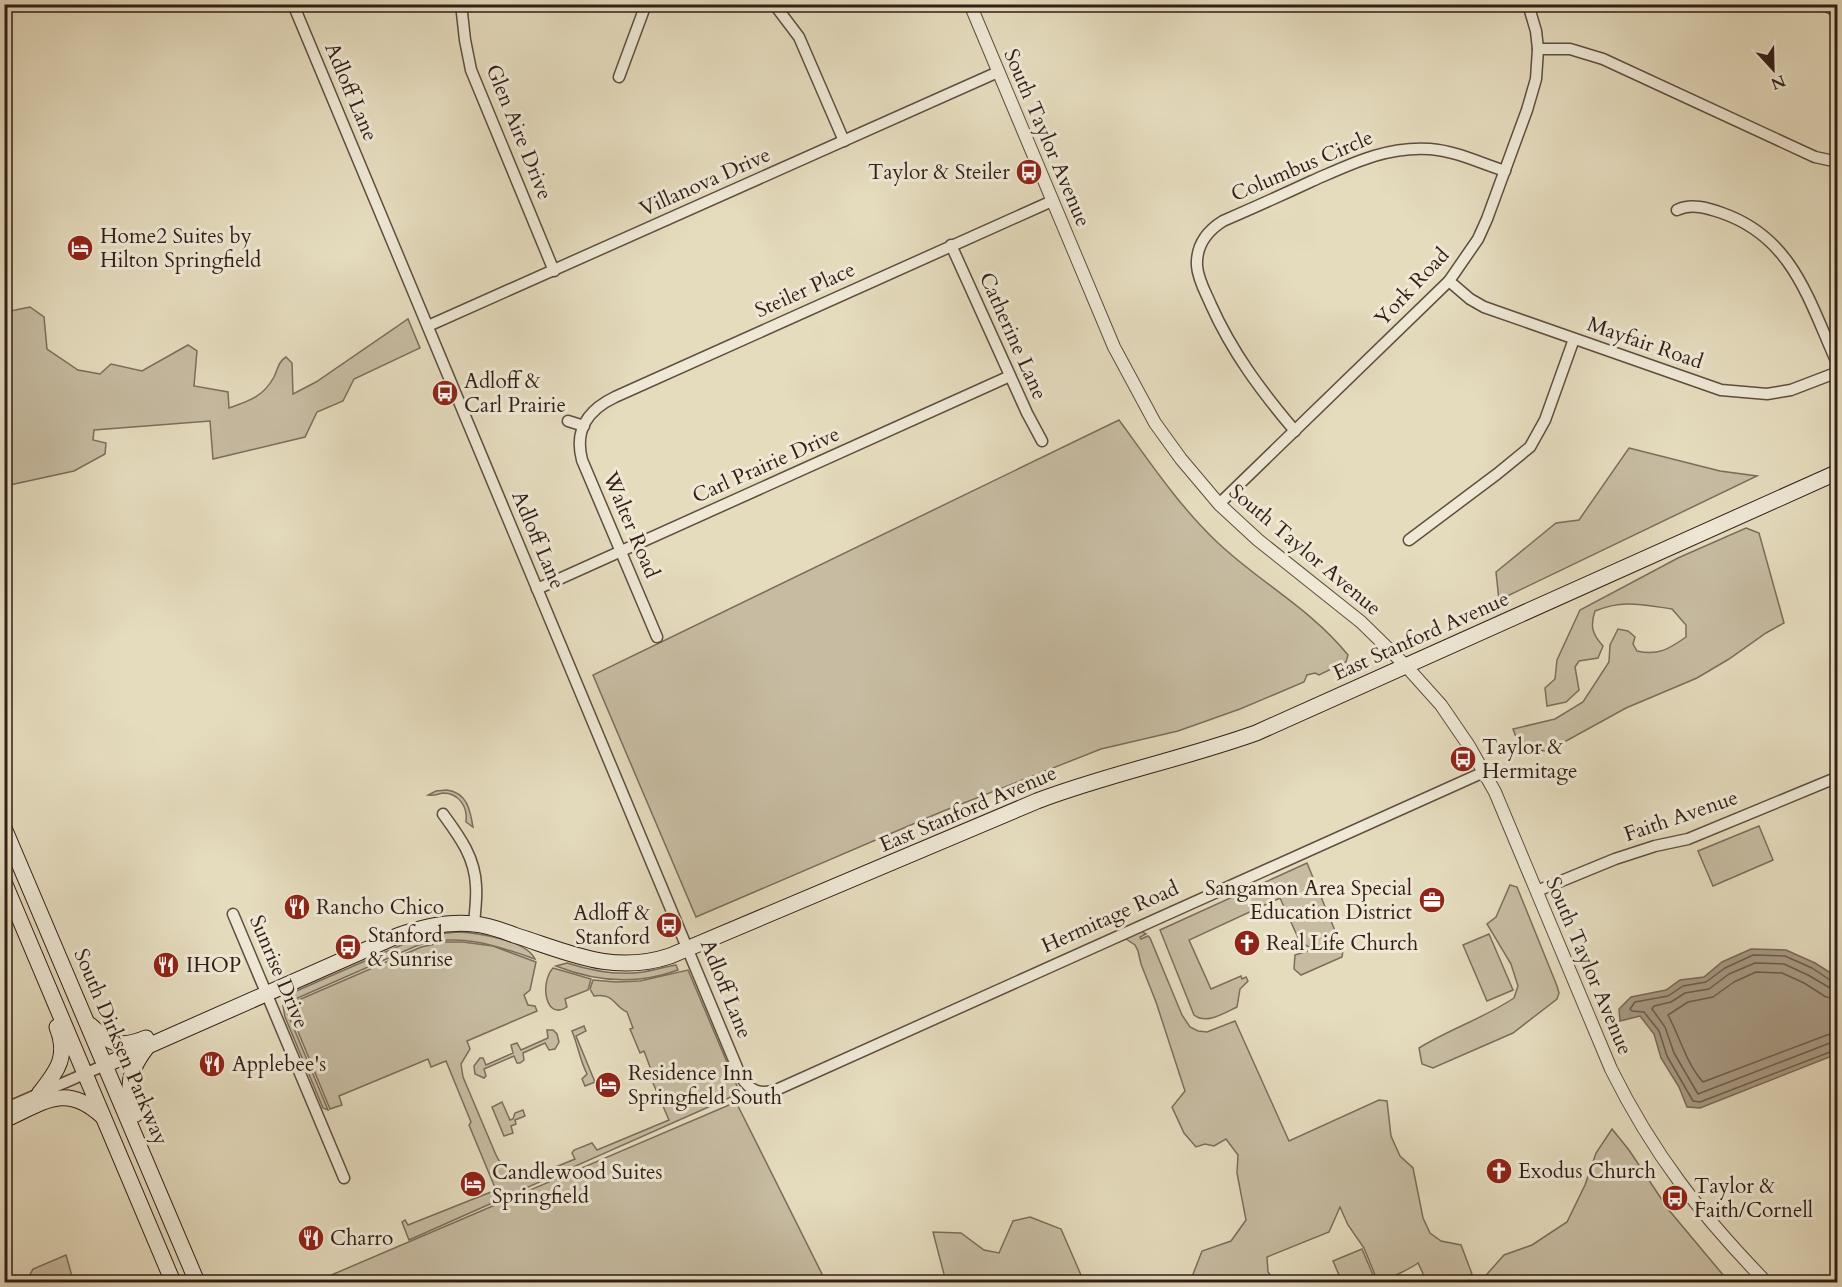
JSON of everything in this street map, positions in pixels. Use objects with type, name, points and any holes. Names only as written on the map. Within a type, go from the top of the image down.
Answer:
[{"type":"main road","name":"East Stanford Avenue","points":[[105,1065],[412,931],[438,924],[474,924],[604,963],[638,963],[659,960],[1036,801],[1082,784],[1194,754],[1256,733],[1838,472]]},
{"type":"main road","name":"South Dirksen Parkway","points":[[4,828],[197,1282]]},
{"type":"main road","name":"South Dirksen Parkway","points":[[4,882],[173,1282]]},
{"type":"main road","points":[[38,959],[42,991],[62,1039],[63,1049],[60,1063],[39,1094]]},
{"type":"main road","points":[[88,1023],[103,1037],[125,1045],[168,1028],[194,1026]]},
{"type":"main road","points":[[147,1047],[134,1068],[129,1080],[129,1090],[130,1101],[153,1156],[158,1192]]},
{"type":"main road","points":[[4,1120],[51,1100],[65,1097],[94,1108],[104,1118]]},
{"type":"street","name":"Adloff Lane","points":[[293,4],[741,1077],[751,1089]]},
{"type":"street","name":"Glen Aire Drive","points":[[461,4],[471,70],[554,271]]},
{"type":"street","points":[[619,77],[646,4]]},
{"type":"street","points":[[774,4],[799,37],[844,141]]},
{"type":"street","name":"South Taylor Avenue","points":[[970,4],[1114,346],[1138,396],[1176,453],[1219,504],[1258,540],[1361,622],[1406,666],[1441,705],[1484,772],[1510,825],[1611,1069],[1647,1137],[1686,1194],[1766,1282]]},
{"type":"street","name":"York Road","points":[[1219,504],[1449,281],[1478,239],[1505,171],[1536,79],[1538,49],[1536,31],[1528,4]]},
{"type":"street","points":[[1823,4],[1838,12]]},
{"type":"street","points":[[1538,49],[1570,49],[1604,59],[1815,157],[1838,162]]},
{"type":"street","name":"Villanova Drive","points":[[428,326],[998,72]]},
{"type":"street","name":"Columbus Circle","points":[[1294,431],[1255,383],[1240,360],[1202,285],[1197,266],[1198,255],[1206,237],[1216,226],[1363,158],[1402,149],[1432,149],[1457,154],[1505,171]]},
{"type":"street","name":"Steiler Place","points":[[584,426],[591,413],[604,403],[1052,201]]},
{"type":"street","points":[[1677,210],[1683,207],[1702,207],[1733,216],[1750,225],[1775,244],[1797,274],[1838,365]]},
{"type":"street","name":"Catherine Lane","points":[[951,245],[1026,413],[1042,441]]},
{"type":"street","name":"Mayfair Road","points":[[1449,281],[1470,299],[1484,307],[1721,390],[1767,394],[1791,390],[1838,372]]},
{"type":"street","points":[[1409,540],[1530,447],[1545,420],[1574,339]]},
{"type":"street","name":"Carl Prairie Drive","points":[[537,589],[1010,376]]},
{"type":"street","points":[[568,421],[584,426]]},
{"type":"street","name":"Walter Road","points":[[584,426],[580,445],[582,460],[657,638]]},
{"type":"street","name":"Hermitage Road","points":[[751,1089],[765,1093],[776,1090],[1484,772]]},
{"type":"street","name":"Faith Avenue","points":[[1537,891],[1615,859],[1655,846],[1688,839],[1838,777]]},
{"type":"street","points":[[443,813],[462,841],[474,867],[477,888],[474,924]]},
{"type":"street","name":"Sunrise Drive","points":[[233,914],[344,1178]]},
{"type":"street","points":[[4,1110],[105,1065]]},
{"type":"shaded area","points":[[30,307],[44,317],[47,349],[78,370],[100,374],[111,364],[142,371],[188,345],[197,351],[194,386],[228,392],[229,408],[260,394],[270,384],[280,363],[286,357],[292,363],[293,394],[316,382],[408,319],[420,348],[354,379],[343,401],[317,412],[305,437],[213,459],[210,421],[94,430],[93,440],[106,443],[105,454],[74,471],[5,486],[5,312]]},
{"type":"shaded area","points":[[1119,420],[1165,483],[1203,528],[1233,556],[1318,624],[1348,655],[1346,662],[1319,675],[1315,673],[1307,675],[1304,682],[1240,709],[1178,731],[1101,749],[941,812],[696,917],[593,675]]},
{"type":"shaded area","points":[[1629,448],[1720,471],[1757,476],[1499,600],[1496,572],[1556,523],[1579,520]]},
{"type":"shaded area","points":[[1746,528],[1759,533],[1784,623],[1697,678],[1626,708],[1548,751],[1521,750],[1513,729],[1555,719],[1583,702],[1609,662],[1610,645],[1618,629],[1628,631],[1635,637],[1633,644],[1637,651],[1651,653],[1674,645],[1686,637],[1686,625],[1672,609],[1624,604],[1595,611],[1593,630],[1603,646],[1598,658],[1579,661],[1575,667],[1579,690],[1566,702],[1547,706],[1545,688],[1555,679],[1557,660],[1580,610],[1678,558]]},
{"type":"shaded area","points":[[447,790],[463,798],[469,808],[473,827],[466,822],[464,806],[454,795],[443,793],[428,795],[436,791]]},
{"type":"shaded area","points":[[1759,826],[1773,860],[1713,886],[1698,851]]},
{"type":"shaded area","points":[[1307,863],[1343,950],[1342,957],[1301,975],[1294,969],[1295,955],[1308,951],[1309,947],[1300,942],[1280,898],[1189,940],[1211,989],[1241,976],[1242,979],[1246,977],[1248,981],[1240,989],[1237,1007],[1221,1015],[1204,1019],[1194,1015],[1160,930]]},
{"type":"shaded area","points":[[1510,885],[1517,887],[1557,986],[1559,993],[1557,999],[1513,1033],[1433,1068],[1422,1064],[1419,1048],[1514,998],[1518,986],[1511,964],[1487,924],[1496,917]]},
{"type":"shaded area","points":[[1141,931],[1146,934],[1140,937],[1141,939],[1148,936],[1150,938],[1182,1015],[1190,1027],[1207,1032],[1235,1021],[1289,1141],[1379,1100],[1387,1101],[1391,1136],[1400,1156],[1413,1168],[1423,1218],[1430,1233],[1441,1241],[1461,1245],[1472,1274],[1451,1282],[1427,1282],[1418,1263],[1378,1282],[1364,1248],[1348,1225],[1340,1207],[1329,1232],[1267,1257],[1268,1272],[1276,1282],[1190,1282],[1202,1251],[1231,1241],[1246,1220],[1237,1173],[1238,1155],[1226,1139],[1214,1146],[1205,1144],[1196,1147],[1184,1133],[1172,1107],[1185,1091],[1138,951],[1135,945],[1126,939],[1119,942],[1113,941]]},
{"type":"shaded area","points":[[458,932],[512,942],[530,952],[535,959],[476,942],[447,940],[432,942],[416,946],[284,1004],[288,996],[294,992],[406,943],[437,934]]},
{"type":"shaded area","points":[[1489,934],[1513,990],[1487,1001],[1463,945]]},
{"type":"shaded area","points":[[445,942],[493,946],[536,962],[530,990],[524,995],[528,1005],[535,1006],[537,1011],[467,1041],[470,1049],[461,1064],[463,1077],[496,1155],[508,1168],[526,1171],[529,1178],[575,1159],[572,1153],[574,1150],[592,1143],[597,1150],[669,1120],[647,1069],[650,1067],[644,1051],[640,1053],[630,1029],[633,1028],[627,1012],[606,996],[594,996],[590,989],[593,980],[640,981],[688,970],[740,1093],[409,1240],[402,1222],[405,1220],[408,1225],[496,1190],[446,1061],[431,1067],[428,1059],[339,1096],[342,1105],[330,1109],[287,1005],[421,947]]},
{"type":"shaded area","points":[[567,963],[614,973],[643,972],[676,965],[678,970],[647,978],[617,980],[586,975],[556,966]]},
{"type":"shaded area","points":[[553,968],[591,979],[588,990],[565,999],[567,1007],[560,1010],[554,1009],[547,999],[546,983]]},
{"type":"shaded area","points":[[283,1006],[328,1110],[323,1108],[285,1017]]},
{"type":"shaded area","points":[[584,1026],[586,1031],[576,1036],[595,1082],[585,1086],[582,1079],[587,1074],[572,1031]]},
{"type":"shaded area","points":[[547,1030],[553,1030],[557,1034],[559,1042],[555,1049],[549,1050],[545,1043],[523,1053],[524,1060],[520,1063],[517,1063],[514,1056],[484,1069],[486,1076],[484,1078],[475,1074],[474,1066],[480,1058],[483,1058],[486,1065],[513,1053],[511,1045],[517,1043],[521,1050],[548,1038]]},
{"type":"shaded area","points":[[502,1102],[510,1120],[513,1119],[515,1113],[523,1110],[525,1116],[515,1120],[516,1124],[511,1126],[513,1133],[504,1136],[492,1107]]},
{"type":"shaded area","points":[[736,1102],[826,1282],[315,1282]]},
{"type":"shaded area","points":[[1612,1129],[1629,1150],[1668,1209],[1729,1282],[1480,1282],[1504,1255],[1532,1245],[1567,1222],[1585,1185],[1596,1153]]},
{"type":"shaded area","points":[[1030,1217],[1061,1229],[1084,1282],[946,1282],[933,1232],[961,1233],[984,1250],[999,1253],[1013,1221]]},
{"type":"shaded area","points":[[1362,1249],[1376,1282],[1342,1282],[1333,1261]]},
{"type":"shaded area","points":[[66,1255],[72,1276],[62,1282],[26,1282],[33,1269]]},
{"type":"water","points":[[1751,949],[1786,950],[1815,963],[1837,977],[1837,1054],[1700,1108],[1687,1107],[1679,1087],[1661,1058],[1654,1034],[1640,1016],[1620,1021],[1619,1009],[1631,997],[1666,990],[1680,980],[1704,977],[1722,962]]},
{"type":"place","name":"Taylor & Steiler","points":[[1029,172]]},
{"type":"place","name":"Home2 Suites by Hilton Springfield","points":[[80,248]]},
{"type":"place","name":"Adloff & Carl Prairie","points":[[445,393]]},
{"type":"place","name":"Taylor & Hermitage","points":[[1463,759]]},
{"type":"place","name":"Sangamon Area Special Education District","points":[[1432,900]]},
{"type":"place","name":"Rancho Chico","points":[[297,907]]},
{"type":"place","name":"Adloff & Stanford","points":[[669,925]]},
{"type":"place","name":"Real Life Church","points":[[1247,943]]},
{"type":"place","name":"Stanford & Sunrise","points":[[348,947]]},
{"type":"place","name":"IHOP","points":[[166,965]]},
{"type":"place","name":"Applebee's","points":[[212,1064]]},
{"type":"place","name":"Residence Inn Springfield South","points":[[608,1085]]},
{"type":"place","name":"Exodus Church","points":[[1499,1171]]},
{"type":"place","name":"Candlewood Suites Springfield","points":[[473,1184]]},
{"type":"place","name":"Taylor & Faith/Cornell","points":[[1675,1198]]},
{"type":"place","name":"Charro","points":[[311,1238]]}]
